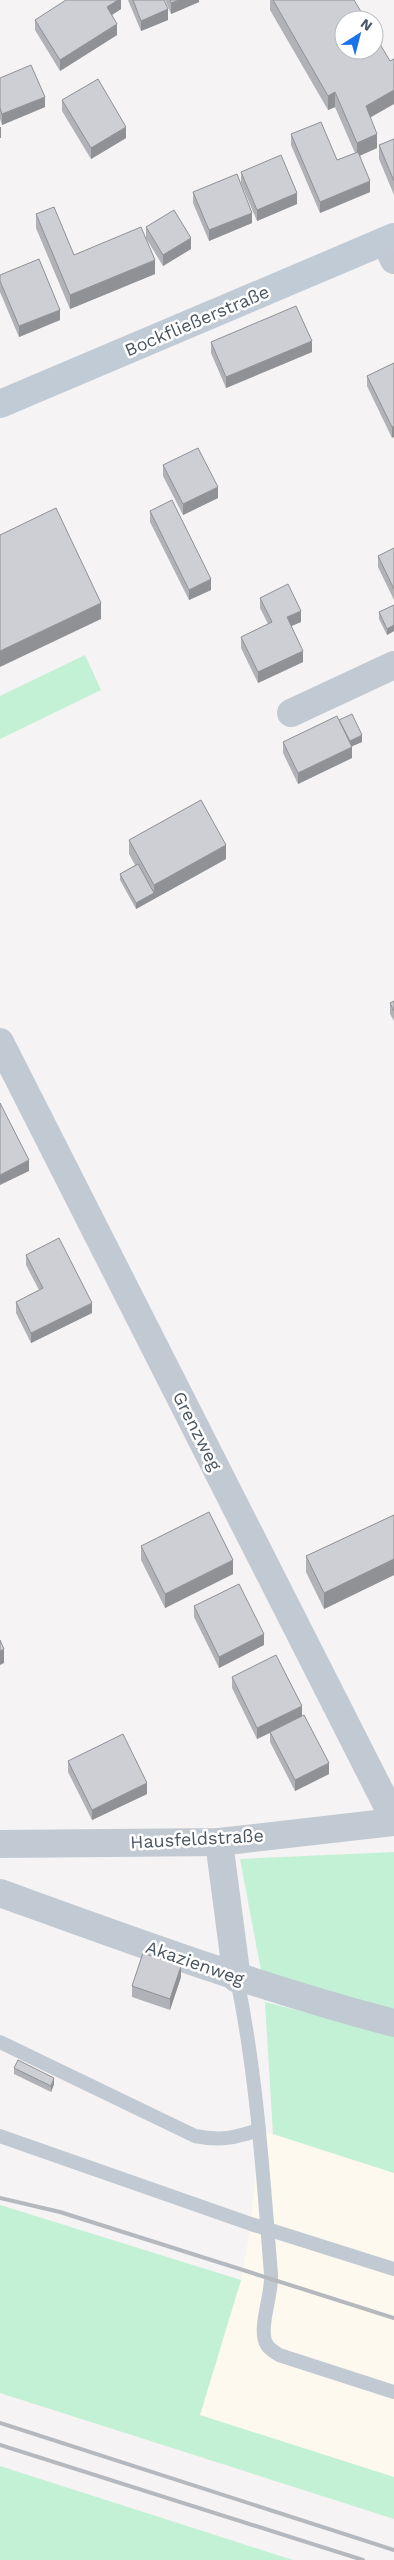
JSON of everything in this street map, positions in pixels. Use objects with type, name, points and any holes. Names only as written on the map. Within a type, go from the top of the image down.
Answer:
[{"type":"main road","name":"Bockfließerstraße","points":[[0,404],[391,246]]},
{"type":"street","points":[[291,713],[394,665]]},
{"type":"street","name":"Grenzweg","points":[[0,1042],[394,1821]]},
{"type":"street","name":"Hausfeldstraße","points":[[0,1844],[219,1842],[394,1821]]},
{"type":"street","points":[[219,1842],[238,1979]]},
{"type":"street","name":"Akazienweg","points":[[0,1894],[238,1979],[394,2023]]},
{"type":"lane","points":[[238,1979],[248,2032],[272,2279],[263,2335],[267,2346],[278,2355],[394,2392]]},
{"type":"lane","points":[[0,2042],[195,2136],[216,2140],[231,2139],[259,2130]]},
{"type":"lane","points":[[0,2136],[268,2229],[394,2269]]},
{"type":"shaded area","points":[[259,2130],[394,2173],[394,2477],[200,2415],[241,2280],[251,2224]]},
{"type":"green space","points":[[85,655],[101,690],[0,739],[0,696]]},
{"type":"green space","points":[[394,1852],[394,2018],[263,1981],[240,1859]]},
{"type":"green space","points":[[265,2002],[394,2035],[394,2173],[273,2134]]},
{"type":"green space","points":[[0,2205],[241,2280],[200,2415],[394,2477],[394,2519],[0,2393]]},
{"type":"green space","points":[[0,2466],[293,2560],[0,2560]]},
{"type":"building","points":[[66,0],[118,0],[107,7],[117,24],[60,60],[35,20]]},
{"type":"building","points":[[133,0],[164,0],[168,9],[141,21]]},
{"type":"building","points":[[273,0],[354,0],[360,10],[334,10],[334,60],[384,60],[384,51],[390,61],[394,59],[394,90],[366,106],[377,134],[357,143],[335,92],[328,96]]},
{"type":"building","points":[[31,65],[45,97],[2,114],[0,108],[0,78]]},
{"type":"building","points":[[98,79],[126,127],[91,148],[62,100]]},
{"type":"building","points":[[321,122],[337,160],[358,152],[370,181],[320,202],[291,134]]},
{"type":"building","points":[[394,139],[394,181],[379,145]]},
{"type":"building","points":[[281,155],[297,193],[257,210],[241,172]]},
{"type":"building","points":[[237,174],[252,213],[209,230],[193,192]]},
{"type":"building","points":[[54,207],[74,255],[141,227],[155,260],[70,295],[36,214]]},
{"type":"building","points":[[174,210],[191,238],[163,255],[146,227]]},
{"type":"building","points":[[39,259],[60,310],[19,326],[0,281],[0,275]]},
{"type":"building","points":[[296,306],[312,341],[226,377],[211,342]]},
{"type":"building","points":[[394,363],[394,426],[392,427],[367,376]]},
{"type":"building","points":[[198,448],[218,487],[183,504],[163,465]]},
{"type":"building","points":[[172,500],[211,579],[189,590],[150,511]]},
{"type":"building","points":[[56,508],[101,603],[0,651],[0,535]]},
{"type":"building","points":[[394,548],[394,589],[378,556]]},
{"type":"building","points":[[288,584],[301,611],[287,617],[303,651],[258,672],[241,637],[272,622],[260,598]]},
{"type":"building","points":[[394,605],[394,625],[387,629],[379,612]]},
{"type":"building","points":[[352,714],[362,735],[350,741],[339,720]]},
{"type":"building","points":[[337,716],[352,747],[298,773],[283,742]]},
{"type":"building","points":[[201,800],[226,845],[154,885],[129,840]]},
{"type":"building","points":[[138,864],[154,893],[136,903],[120,874]]},
{"type":"building","points":[[394,1001],[394,1011],[390,1003]]},
{"type":"building","points":[[0,1103],[29,1160],[0,1175]]},
{"type":"building","points":[[59,1238],[92,1303],[31,1333],[16,1302],[43,1288],[26,1255]]},
{"type":"building","points":[[209,1512],[233,1560],[165,1594],[141,1546]]},
{"type":"building","points":[[394,1515],[394,1559],[324,1593],[306,1556]]},
{"type":"building","points":[[239,1584],[264,1634],[219,1657],[194,1606]]},
{"type":"building","points":[[0,1640],[4,1649],[0,1651]]},
{"type":"building","points":[[276,1655],[302,1706],[257,1728],[232,1677]]},
{"type":"building","points":[[304,1715],[329,1763],[295,1780],[270,1732]]},
{"type":"building","points":[[123,1734],[147,1783],[92,1810],[68,1761]]},
{"type":"building","points":[[143,1953],[181,1966],[170,1999],[132,1986]]},
{"type":"building","points":[[18,2060],[54,2078],[51,2086],[14,2068]]},
{"type":"railway","points":[[0,2198],[60,2212],[394,2318]]},
{"type":"railway","points":[[0,2423],[394,2550]]},
{"type":"railway","points":[[0,2445],[363,2560]]}]
